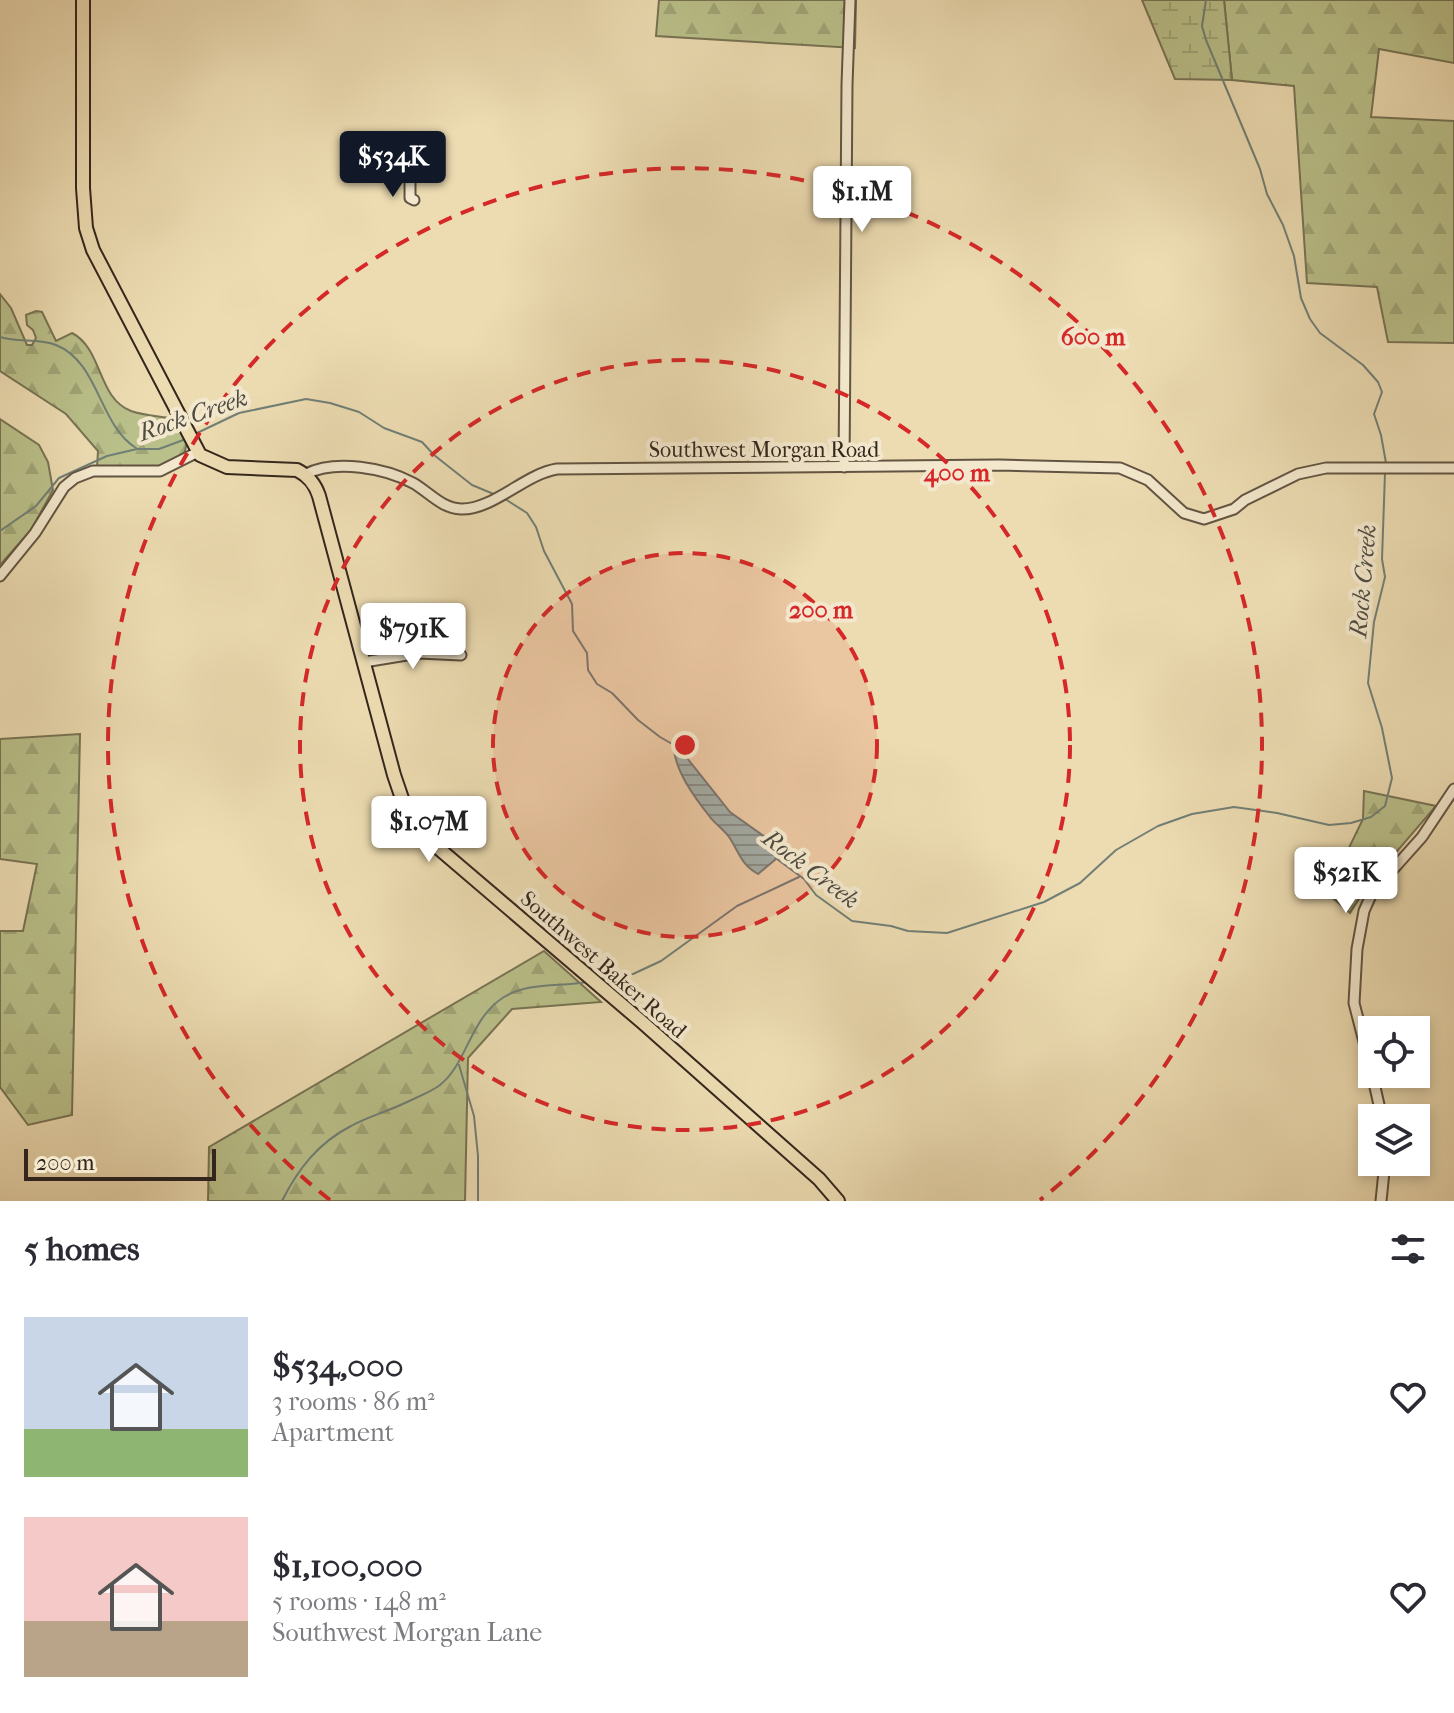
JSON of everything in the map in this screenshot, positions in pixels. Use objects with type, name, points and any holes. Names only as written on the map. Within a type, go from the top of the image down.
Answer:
[{"type":"main road","points":[[83,0],[83,188],[86,228],[96,256],[198,452],[206,459],[227,467],[286,468],[306,474]]},
{"type":"main road","name":"Southwest Baker Road","points":[[306,474],[319,496],[402,804],[415,827],[754,1121],[826,1186],[838,1201]]},
{"type":"street","points":[[844,467],[850,0]]},
{"type":"street","points":[[410,170],[410,198],[414,200]]},
{"type":"street","points":[[0,576],[35,533],[64,487],[75,478],[93,471],[160,471],[198,452]]},
{"type":"street","name":"Southwest Morgan Road","points":[[306,474],[327,468],[387,472],[413,484],[437,501],[458,509],[479,505],[541,473],[557,469],[999,465],[1120,468],[1131,470],[1148,480],[1184,513],[1204,519],[1234,509],[1245,500],[1298,474],[1326,468],[1454,468]]},
{"type":"street","points":[[364,662],[419,653],[461,655]]},
{"type":"street","points":[[1358,1019],[1354,1003],[1357,949],[1364,911],[1372,893],[1422,837],[1454,789]]},
{"type":"street","points":[[1381,1201],[1384,1176]]},
{"type":"green space","points":[[659,0],[856,0],[855,48],[656,36]]},
{"type":"green space","points":[[1142,0],[1224,0],[1232,80],[1175,79]]},
{"type":"green space","points":[[1224,0],[1454,0],[1454,63],[1379,49],[1371,117],[1454,121],[1454,343],[1388,342],[1377,287],[1307,283],[1294,86],[1232,80]]},
{"type":"green space","points":[[0,294],[11,308],[27,345],[32,345],[36,338],[27,325],[26,315],[42,312],[56,341],[72,333],[82,340],[120,405],[136,413],[175,419],[187,442],[184,455],[157,468],[97,467],[98,451],[66,414],[0,371]]},
{"type":"green space","points":[[0,419],[39,445],[48,462],[53,490],[31,530],[0,565]]},
{"type":"green space","points":[[80,734],[72,1115],[28,1125],[0,1087],[0,931],[23,931],[37,864],[0,859],[0,739]]},
{"type":"green space","points":[[1364,791],[1436,806],[1367,886],[1350,913],[1327,893],[1363,819]]},
{"type":"green space","points":[[544,951],[601,1002],[512,1009],[468,1058],[465,1201],[208,1201],[209,1147]]},
{"type":"water","points":[[674,744],[681,747],[730,812],[768,839],[776,859],[758,874],[745,863],[729,837],[692,792],[677,763]]},
{"type":"waterway","name":"Rock Creek","points":[[1206,0],[1202,26],[1206,40],[1260,169],[1267,194],[1283,225],[1294,256],[1301,298],[1310,319],[1320,333],[1363,365],[1378,382],[1382,392],[1374,414],[1386,463]]},
{"type":"waterway","points":[[0,337],[49,343],[70,353],[90,379],[114,425],[136,448]]},
{"type":"waterway","name":"Rock Creek","points":[[195,434],[239,413],[306,399],[330,403],[359,412],[384,428],[422,442],[472,485],[496,495]]},
{"type":"waterway","name":"Rock Creek","points":[[0,531],[36,506],[59,478],[107,456],[137,449],[159,449],[186,439]]},
{"type":"waterway","name":"Rock Creek","points":[[777,859],[804,879],[816,895],[852,921],[908,931],[947,933],[1044,902],[1080,883],[1116,850],[1158,826],[1192,814],[1234,807],[1329,825],[1371,817],[1385,806],[1392,778],[1382,728],[1368,683],[1374,622],[1385,577],[1382,559],[1385,473]]},
{"type":"waterway","name":"Rock Creek","points":[[505,499],[527,513],[536,527],[544,551],[572,604],[573,631],[587,653],[588,670],[597,684],[612,693],[638,720],[674,745]]},
{"type":"waterway","points":[[601,980],[633,974],[661,961],[737,906],[799,877]]},
{"type":"waterway","points":[[282,1201],[302,1168],[329,1140],[358,1122],[440,1085],[457,1065],[483,1017],[504,997],[534,987],[587,982]]},
{"type":"waterway","points":[[459,1065],[474,1116],[478,1201]]}]
